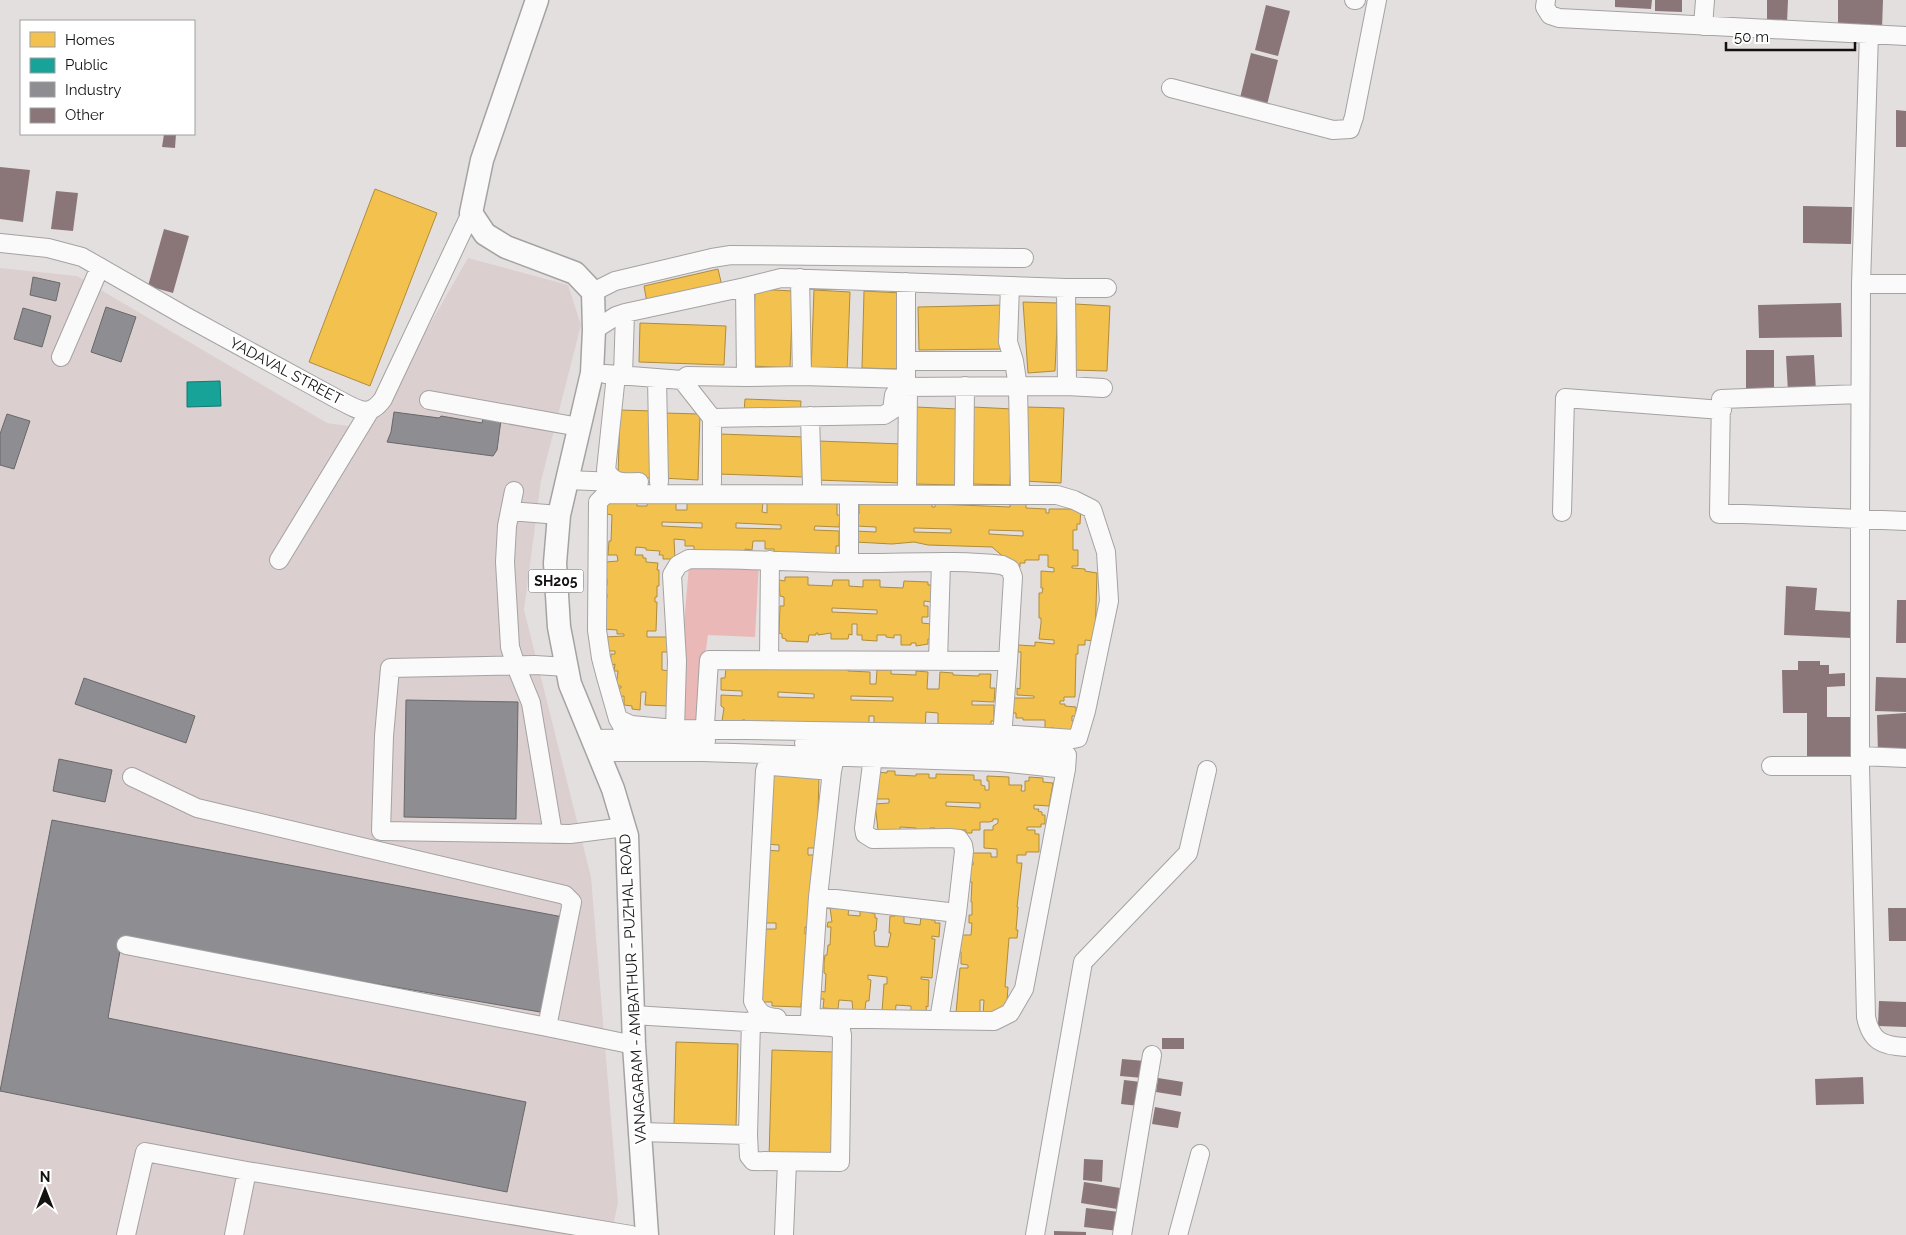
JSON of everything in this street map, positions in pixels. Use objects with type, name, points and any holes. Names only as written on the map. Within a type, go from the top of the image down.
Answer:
[{"type":"main road","points":[[537,0],[482,160],[471,213],[484,234],[506,247],[575,273],[593,292]]},
{"type":"main road","name":"VANAGARAM - AMBATHUR - PUZHAL ROAD","points":[[593,292],[592,372],[559,515],[555,563],[559,627],[570,684],[613,789],[627,836],[634,1045],[647,1235]]},
{"type":"street","points":[[1171,88],[1333,130],[1350,129],[1354,117],[1376,0]]},
{"type":"street","points":[[1546,0],[1545,8],[1550,15],[1559,18],[1906,36]]},
{"type":"street","points":[[1703,26],[1705,0]]},
{"type":"street","points":[[1869,34],[1861,284],[1860,394],[1860,761],[1866,1017],[1869,1030],[1880,1043],[1906,1046]]},
{"type":"street","points":[[279,560],[368,412],[376,408],[383,399],[471,213]]},
{"type":"street","name":"YADAVAL STREET","points":[[0,242],[48,248],[82,257],[337,399],[358,410],[368,412]]},
{"type":"street","points":[[593,292],[614,281],[731,255],[1024,258]]},
{"type":"street","points":[[61,357],[100,267]]},
{"type":"street","points":[[594,330],[616,316],[625,313],[781,278],[1108,288]]},
{"type":"street","points":[[800,278],[802,376]]},
{"type":"street","points":[[592,372],[682,380],[687,376],[802,376],[906,379],[906,282]]},
{"type":"street","points":[[1861,284],[1906,284]]},
{"type":"street","points":[[1010,286],[1008,342],[1014,361],[1018,387],[1020,488]]},
{"type":"street","points":[[745,287],[746,377]]},
{"type":"street","points":[[1066,288],[1067,386]]},
{"type":"street","points":[[617,482],[611,478],[606,470],[620,375],[625,313]]},
{"type":"street","points":[[906,361],[1014,361]]},
{"type":"street","points":[[657,378],[659,482]]},
{"type":"street","points":[[682,380],[712,418],[712,483]]},
{"type":"street","points":[[712,418],[884,415],[892,410],[894,395],[897,390],[900,387],[908,386],[1067,386],[1103,388]]},
{"type":"street","points":[[907,487],[908,386]]},
{"type":"street","points":[[964,488],[965,386]]},
{"type":"street","points":[[1562,512],[1565,398],[1722,404],[1860,394]]},
{"type":"street","points":[[429,400],[579,427]]},
{"type":"street","points":[[1722,404],[1719,514],[1906,521]]},
{"type":"street","points":[[810,416],[812,485]]},
{"type":"street","points":[[567,480],[964,488],[1068,488]]},
{"type":"street","points":[[514,491],[507,526],[505,562],[510,647],[531,703],[553,834]]},
{"type":"street","points":[[618,718],[673,741],[704,741],[832,757],[873,757],[1002,749],[1078,738],[1086,711],[1109,601],[1106,552],[1092,509],[1074,500],[1057,495],[611,494],[602,496],[598,502],[597,630],[601,658],[618,718],[629,745]]},
{"type":"street","points":[[849,495],[849,564]]},
{"type":"street","points":[[510,511],[559,515]]},
{"type":"street","points":[[673,741],[677,661],[672,575],[682,562],[689,560],[770,560],[849,564],[993,564],[1002,565],[1010,569],[1014,576],[1002,749]]},
{"type":"street","points":[[769,660],[770,560]]},
{"type":"street","points":[[938,661],[941,563]]},
{"type":"street","points":[[704,741],[708,660],[1008,661]]},
{"type":"street","points":[[567,667],[535,665],[390,668],[384,736],[380,831],[570,834],[625,827]]},
{"type":"street","points":[[596,745],[704,741],[1002,749],[1067,755],[1024,989],[1010,1013],[994,1021],[810,1018],[764,1016],[756,1008],[754,1001],[765,771],[766,768],[772,766],[832,757]]},
{"type":"street","points":[[810,1018],[818,897],[832,757]]},
{"type":"street","points":[[873,757],[1017,773],[1065,774]]},
{"type":"street","points":[[873,757],[864,828],[865,834],[868,837],[873,839],[950,838],[958,840],[963,845],[964,851],[957,913],[939,1020]]},
{"type":"street","points":[[1771,766],[1906,758]]},
{"type":"street","points":[[1035,1235],[1084,962],[1188,853],[1207,770]]},
{"type":"street","points":[[132,778],[197,808],[565,895],[572,902],[547,1027]]},
{"type":"street","points":[[818,897],[957,913]]},
{"type":"street","points":[[126,945],[634,1045]]},
{"type":"street","points":[[633,1015],[751,1021],[832,1027],[841,1030],[840,1162],[753,1161],[749,1156],[751,1021]]},
{"type":"street","points":[[1122,1235],[1152,1056]]},
{"type":"street","points":[[640,1132],[748,1135]]},
{"type":"street","points":[[126,1235],[145,1152],[247,1171],[631,1235]]},
{"type":"street","points":[[1178,1235],[1200,1154]]},
{"type":"street","points":[[784,1235],[787,1162]]},
{"type":"street","points":[[234,1235],[247,1171]]},
{"type":"shaded area","points":[[468,258],[568,285],[581,325],[541,481],[524,610],[591,877],[618,1203],[611,1235],[0,1235],[0,268],[77,276],[327,423],[370,429]]},
{"type":"shaded area","points":[[759,563],[755,637],[708,635],[696,721],[675,725],[689,566]]},
{"type":"building: Homes","points":[[375,189],[437,213],[370,386],[309,362]]},
{"type":"building: Homes","points":[[718,269],[722,286],[647,303],[644,286]]},
{"type":"building: Homes","points":[[755,289],[793,291],[790,368],[753,366]]},
{"type":"building: Homes","points":[[814,290],[850,292],[847,373],[811,372]]},
{"type":"building: Homes","points":[[864,291],[901,293],[899,369],[862,368]]},
{"type":"building: Homes","points":[[1023,302],[1058,303],[1055,371],[1028,373]]},
{"type":"building: Homes","points":[[1075,304],[1110,306],[1107,371],[1073,370]]},
{"type":"building: Homes","points":[[1006,305],[1006,349],[919,350],[918,307]]},
{"type":"building: Homes","points":[[640,323],[726,326],[724,365],[639,362]]},
{"type":"building: Homes","points":[[745,399],[801,401],[800,415],[744,412]]},
{"type":"building: Homes","points":[[916,407],[958,409],[955,485],[913,484]]},
{"type":"building: Homes","points":[[973,407],[1013,409],[1010,485],[970,484]]},
{"type":"building: Homes","points":[[1026,407],[1064,408],[1061,483],[1024,481]]},
{"type":"building: Homes","points":[[620,410],[654,411],[651,478],[618,477]]},
{"type":"building: Homes","points":[[664,413],[700,414],[698,480],[662,478]]},
{"type":"building: Homes","points":[[719,434],[806,437],[805,477],[718,474]]},
{"type":"building: Homes","points":[[817,441],[904,444],[902,483],[816,480]]},
{"type":"building: Homes","points":[[648,498],[676,499],[676,510],[687,510],[687,499],[763,502],[762,512],[767,513],[767,500],[837,502],[837,515],[840,515],[839,527],[815,526],[814,530],[839,531],[839,546],[836,546],[836,556],[774,556],[774,549],[765,549],[765,541],[753,541],[752,550],[745,549],[745,554],[694,553],[694,546],[685,546],[685,540],[674,539],[675,559],[663,559],[663,555],[659,555],[660,551],[636,547],[635,555],[643,555],[643,558],[646,558],[646,562],[658,563],[657,570],[659,570],[659,586],[657,586],[657,597],[655,597],[655,602],[657,602],[656,631],[647,631],[647,637],[671,637],[668,652],[662,652],[662,670],[671,671],[669,706],[645,705],[646,692],[641,692],[640,710],[624,705],[624,696],[617,697],[617,688],[621,688],[621,686],[616,686],[618,671],[614,671],[615,664],[610,666],[611,654],[615,654],[615,651],[607,651],[604,637],[624,636],[624,634],[617,634],[617,630],[603,629],[603,598],[607,598],[607,594],[603,594],[603,585],[607,585],[607,579],[605,579],[606,562],[618,561],[617,555],[608,555],[609,541],[611,541],[612,515],[607,514],[607,503],[637,499],[637,506],[647,506]],"holes":[[[662,522],[702,523],[702,528],[662,526]],[[736,523],[781,525],[781,529],[736,528]]]},
{"type":"building: Homes","points":[[1010,498],[1026,499],[1026,508],[1046,509],[1046,513],[1049,513],[1049,509],[1081,507],[1080,524],[1077,524],[1077,530],[1073,530],[1073,550],[1078,550],[1078,566],[1072,566],[1072,568],[1085,569],[1085,571],[1097,573],[1095,641],[1085,640],[1085,645],[1078,645],[1075,697],[1064,697],[1064,701],[1060,701],[1060,704],[1065,704],[1065,706],[1076,707],[1076,716],[1072,716],[1074,730],[1045,728],[1045,720],[1023,720],[1023,718],[1016,718],[1016,713],[1010,713],[1010,698],[1034,698],[1034,696],[1017,695],[1017,688],[1020,689],[1021,652],[1018,652],[1018,645],[1035,646],[1035,642],[1054,644],[1054,640],[1039,639],[1041,618],[1039,618],[1039,593],[1042,593],[1043,588],[1041,588],[1041,571],[1054,572],[1054,568],[1048,567],[1048,555],[1039,555],[1039,560],[1025,560],[1025,563],[1020,563],[1020,567],[1009,564],[992,547],[928,545],[914,542],[892,544],[855,542],[855,531],[876,532],[876,527],[856,526],[859,502],[932,504],[932,507],[935,507],[935,504],[1010,507]],"holes":[[[914,528],[951,529],[951,533],[914,532]],[[989,530],[1023,531],[1023,536],[989,534]]]},
{"type":"building: Homes","points":[[785,577],[808,577],[808,585],[832,586],[833,580],[849,580],[849,586],[863,587],[863,580],[880,580],[880,587],[903,588],[904,581],[928,582],[928,585],[932,585],[932,602],[924,601],[924,606],[928,606],[928,617],[922,617],[922,623],[931,624],[928,644],[916,646],[916,643],[911,643],[911,645],[901,645],[901,635],[894,635],[894,638],[886,637],[886,635],[877,635],[877,641],[862,640],[862,635],[857,635],[857,624],[852,624],[852,635],[849,634],[848,639],[831,639],[831,633],[818,635],[816,633],[816,635],[809,635],[808,642],[786,641],[786,639],[782,638],[782,634],[779,633],[780,606],[784,606],[784,597],[780,596],[779,580],[785,581]],"holes":[[[832,608],[877,610],[877,614],[832,612]]]},
{"type":"building: Homes","points":[[726,668],[848,669],[848,671],[870,672],[870,684],[876,684],[877,670],[891,670],[891,674],[916,675],[916,671],[928,672],[927,689],[939,689],[940,672],[953,673],[953,675],[979,676],[979,674],[991,674],[990,688],[995,688],[994,702],[972,701],[972,705],[994,705],[994,721],[991,721],[991,732],[938,730],[938,713],[926,712],[925,730],[874,729],[874,716],[869,716],[869,727],[774,723],[774,721],[770,721],[770,724],[745,723],[745,720],[742,720],[742,722],[722,721],[724,708],[721,706],[721,695],[742,696],[742,691],[721,690],[721,678],[725,678]],"holes":[[[778,692],[814,694],[814,698],[778,697]],[[851,696],[893,697],[893,701],[851,700]]]},
{"type":"building: Homes","points":[[887,771],[895,771],[895,775],[916,776],[916,774],[929,774],[929,778],[936,778],[936,774],[974,775],[974,780],[981,780],[981,785],[985,786],[985,790],[989,790],[987,776],[1009,777],[1009,785],[1022,785],[1021,791],[1025,791],[1025,781],[1029,781],[1029,777],[1043,778],[1043,782],[1053,783],[1049,806],[1034,805],[1034,809],[1039,809],[1038,811],[1042,812],[1042,815],[1045,815],[1045,824],[1041,824],[1041,827],[1027,827],[1027,830],[1035,830],[1035,834],[1039,834],[1039,852],[1026,852],[1026,855],[1017,855],[1017,863],[1022,863],[1017,907],[1016,930],[1018,930],[1017,938],[1009,938],[1005,987],[1008,987],[1004,1014],[983,1014],[984,1000],[980,1000],[980,1017],[956,1013],[960,968],[968,968],[968,965],[961,964],[959,946],[961,946],[962,935],[971,935],[972,923],[969,923],[969,915],[972,915],[972,882],[970,882],[971,865],[973,865],[973,862],[971,862],[971,853],[991,853],[991,857],[997,857],[997,849],[984,848],[984,830],[993,830],[993,826],[998,823],[998,819],[980,822],[980,830],[972,830],[972,833],[966,833],[966,830],[961,830],[961,833],[935,832],[935,828],[930,828],[930,832],[916,831],[916,828],[900,827],[900,831],[878,830],[875,804],[889,803],[889,799],[877,799],[877,797],[874,797],[878,772],[887,773]],"holes":[[[946,802],[980,803],[980,808],[946,806]]]},
{"type":"building: Homes","points":[[770,774],[819,776],[817,848],[808,848],[808,855],[817,855],[815,927],[805,927],[805,934],[815,934],[810,1004],[801,1003],[801,1007],[772,1006],[772,1002],[760,1002],[762,929],[776,929],[776,923],[762,923],[765,850],[779,851],[779,845],[765,844]]},
{"type":"building: Homes","points":[[830,908],[849,909],[848,915],[860,916],[860,910],[871,911],[871,913],[875,914],[875,918],[877,918],[876,931],[874,931],[875,946],[888,947],[891,933],[889,933],[890,916],[895,916],[895,914],[904,915],[904,923],[920,925],[921,917],[931,918],[931,920],[935,920],[935,923],[940,923],[939,937],[932,936],[932,939],[935,939],[932,978],[921,977],[921,979],[929,980],[928,1007],[926,1006],[927,1016],[911,1018],[911,1006],[896,1005],[895,1016],[882,1012],[884,984],[887,984],[887,977],[868,975],[868,979],[871,980],[869,1001],[866,1001],[865,1010],[853,1012],[852,1001],[839,1000],[838,1009],[823,1008],[824,999],[820,999],[820,991],[825,992],[826,974],[824,973],[824,962],[828,945],[830,945],[831,927],[827,927],[828,922],[832,922]]},
{"type":"building: Homes","points":[[676,1042],[738,1044],[736,1127],[674,1125]]},
{"type":"building: Homes","points":[[772,1050],[835,1052],[832,1160],[769,1158]]},
{"type":"building: Public","points":[[220,381],[221,406],[187,407],[187,382]]},
{"type":"building: Industry","points":[[33,277],[60,283],[56,301],[30,295]]},
{"type":"building: Industry","points":[[106,307],[136,317],[121,362],[91,352]]},
{"type":"building: Industry","points":[[23,308],[51,316],[42,347],[14,339]]},
{"type":"building: Industry","points":[[394,412],[439,418],[441,416],[482,423],[483,419],[501,420],[497,450],[493,456],[387,442],[391,432]]},
{"type":"building: Industry","points":[[7,414],[30,421],[14,469],[0,465],[0,434]]},
{"type":"building: Industry","points":[[84,678],[195,716],[186,743],[75,704]]},
{"type":"building: Industry","points":[[406,700],[518,702],[516,819],[404,817]]},
{"type":"building: Industry","points":[[59,759],[112,770],[105,802],[53,791]]},
{"type":"building: Industry","points":[[52,820],[563,917],[546,1013],[122,940],[108,1018],[526,1102],[507,1192],[0,1091]]},
{"type":"building: Other","points":[[1615,0],[1652,0],[1651,9],[1615,7]]},
{"type":"building: Other","points":[[1655,0],[1682,0],[1682,12],[1655,11]]},
{"type":"building: Other","points":[[1767,0],[1788,0],[1787,23],[1767,22]]},
{"type":"building: Other","points":[[1838,0],[1883,0],[1882,29],[1838,27]]},
{"type":"building: Other","points":[[1266,5],[1290,11],[1278,56],[1255,50]]},
{"type":"building: Other","points":[[1251,53],[1278,60],[1266,109],[1239,102]]},
{"type":"building: Other","points":[[1896,110],[1906,111],[1906,147],[1896,147]]},
{"type":"building: Other","points":[[164,135],[176,135],[175,148],[162,147]]},
{"type":"building: Other","points":[[0,167],[30,170],[23,222],[0,219]]},
{"type":"building: Other","points":[[56,191],[78,193],[73,231],[51,229]]},
{"type":"building: Other","points":[[1803,206],[1852,207],[1851,244],[1803,243]]},
{"type":"building: Other","points":[[164,229],[189,236],[173,293],[148,286]]},
{"type":"building: Other","points":[[1841,303],[1842,337],[1759,338],[1758,305]]},
{"type":"building: Other","points":[[1746,350],[1774,350],[1774,389],[1746,389]]},
{"type":"building: Other","points":[[1814,355],[1816,391],[1788,392],[1786,356]]},
{"type":"building: Other","points":[[1786,586],[1817,588],[1815,610],[1853,612],[1851,638],[1784,635]]},
{"type":"building: Other","points":[[1897,600],[1906,600],[1906,643],[1896,643]]},
{"type":"building: Other","points":[[1798,661],[1820,661],[1820,665],[1829,665],[1829,674],[1845,673],[1845,686],[1827,687],[1827,717],[1855,717],[1856,756],[1807,757],[1807,713],[1783,713],[1782,670],[1798,670]]},
{"type":"building: Other","points":[[1876,677],[1906,678],[1906,712],[1875,711]]},
{"type":"building: Other","points":[[1906,713],[1906,753],[1878,754],[1877,715]]},
{"type":"building: Other","points":[[1888,908],[1906,908],[1906,941],[1889,941]]},
{"type":"building: Other","points":[[1879,1001],[1906,1002],[1906,1027],[1878,1026]]},
{"type":"building: Other","points":[[1162,1038],[1184,1038],[1184,1049],[1162,1049]]},
{"type":"building: Other","points":[[1122,1059],[1145,1061],[1143,1078],[1120,1076]]},
{"type":"building: Other","points":[[1863,1077],[1864,1104],[1816,1105],[1815,1079]]},
{"type":"building: Other","points":[[1158,1078],[1183,1082],[1181,1096],[1156,1092]]},
{"type":"building: Other","points":[[1124,1080],[1141,1082],[1139,1106],[1121,1104]]},
{"type":"building: Other","points":[[1155,1107],[1181,1112],[1178,1128],[1152,1124]]},
{"type":"building: Other","points":[[1084,1159],[1103,1160],[1102,1182],[1083,1180]]},
{"type":"building: Other","points":[[1084,1182],[1120,1188],[1117,1209],[1081,1203]]},
{"type":"building: Other","points":[[1086,1208],[1120,1212],[1118,1231],[1084,1227]]},
{"type":"building: Other","points":[[1054,1231],[1086,1232],[1086,1235],[1054,1235]]}]
